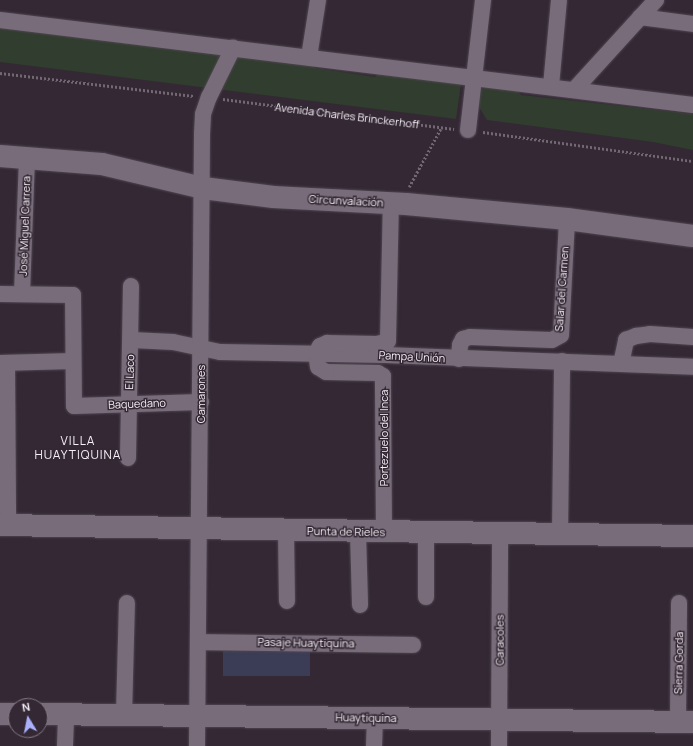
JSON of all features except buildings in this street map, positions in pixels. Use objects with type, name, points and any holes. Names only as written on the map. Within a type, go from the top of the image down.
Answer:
[{"type":"street","points":[[309,57],[318,0]]},
{"type":"street","points":[[468,130],[473,76],[483,0]]},
{"type":"street","points":[[551,86],[560,0]]},
{"type":"street","points":[[574,90],[656,0]]},
{"type":"street","points":[[640,17],[693,24]]},
{"type":"street","points":[[0,20],[473,76],[693,105]]},
{"type":"street","name":"Camarones","points":[[197,746],[203,188],[202,127],[209,97],[233,48]]},
{"type":"street","name":"Circunvalación","points":[[0,156],[102,164],[203,188],[273,197],[399,204],[567,219],[693,236]]},
{"type":"street","name":"José Miguel Carrera","points":[[22,294],[28,158]]},
{"type":"street","points":[[316,353],[320,346],[327,342],[377,344],[388,341],[399,204]]},
{"type":"street","name":"Salar del Carmen","points":[[459,359],[460,345],[464,339],[470,337],[552,340],[561,335],[567,219]]},
{"type":"street","name":"El Laco","points":[[128,458],[132,340],[131,286]]},
{"type":"street","points":[[0,294],[73,295],[73,361],[3,363],[4,525]]},
{"type":"street","points":[[622,364],[626,340],[636,336],[650,334],[693,337]]},
{"type":"street","name":"Pampa Unión","points":[[132,340],[173,342],[220,352],[316,353],[693,367]]},
{"type":"street","name":"Portezuelo del Inca","points":[[316,353],[318,367],[326,372],[378,373],[383,376],[384,533]]},
{"type":"street","name":"Baquedano","points":[[73,361],[74,406],[201,402]]},
{"type":"street","points":[[560,535],[562,361]]},
{"type":"street","name":"Punta de Rieles","points":[[4,525],[384,533],[693,536]]},
{"type":"street","points":[[286,531],[287,601]]},
{"type":"street","points":[[358,532],[360,605]]},
{"type":"street","points":[[426,533],[426,597]]},
{"type":"street","name":"Caracoles","points":[[499,746],[500,534]]},
{"type":"street","points":[[124,715],[127,603]]},
{"type":"street","name":"Sierra Gorda","points":[[679,603],[686,722]]},
{"type":"street","name":"Pasaje Huaytiquina","points":[[198,642],[413,645]]},
{"type":"street","name":"Huaytiquina","points":[[48,714],[686,722]]},
{"type":"street","points":[[66,715],[66,746]]},
{"type":"street","points":[[374,719],[374,746]]},
{"type":"path","name":"Avenida Charles Brinckerhoff","points":[[0,73],[209,97],[441,128],[468,130],[693,161]]},
{"type":"path","points":[[399,204],[441,128]]},
{"type":"green space","points":[[0,27],[307,63],[315,68],[375,77],[379,72],[461,84],[456,119],[0,62]]},
{"type":"green space","points":[[487,86],[516,89],[521,95],[693,114],[693,150],[653,142],[487,120],[478,105],[479,92]]},
{"type":"district","name":"VILLA HUAYTIQUINA","points":[[78,448]]}]
